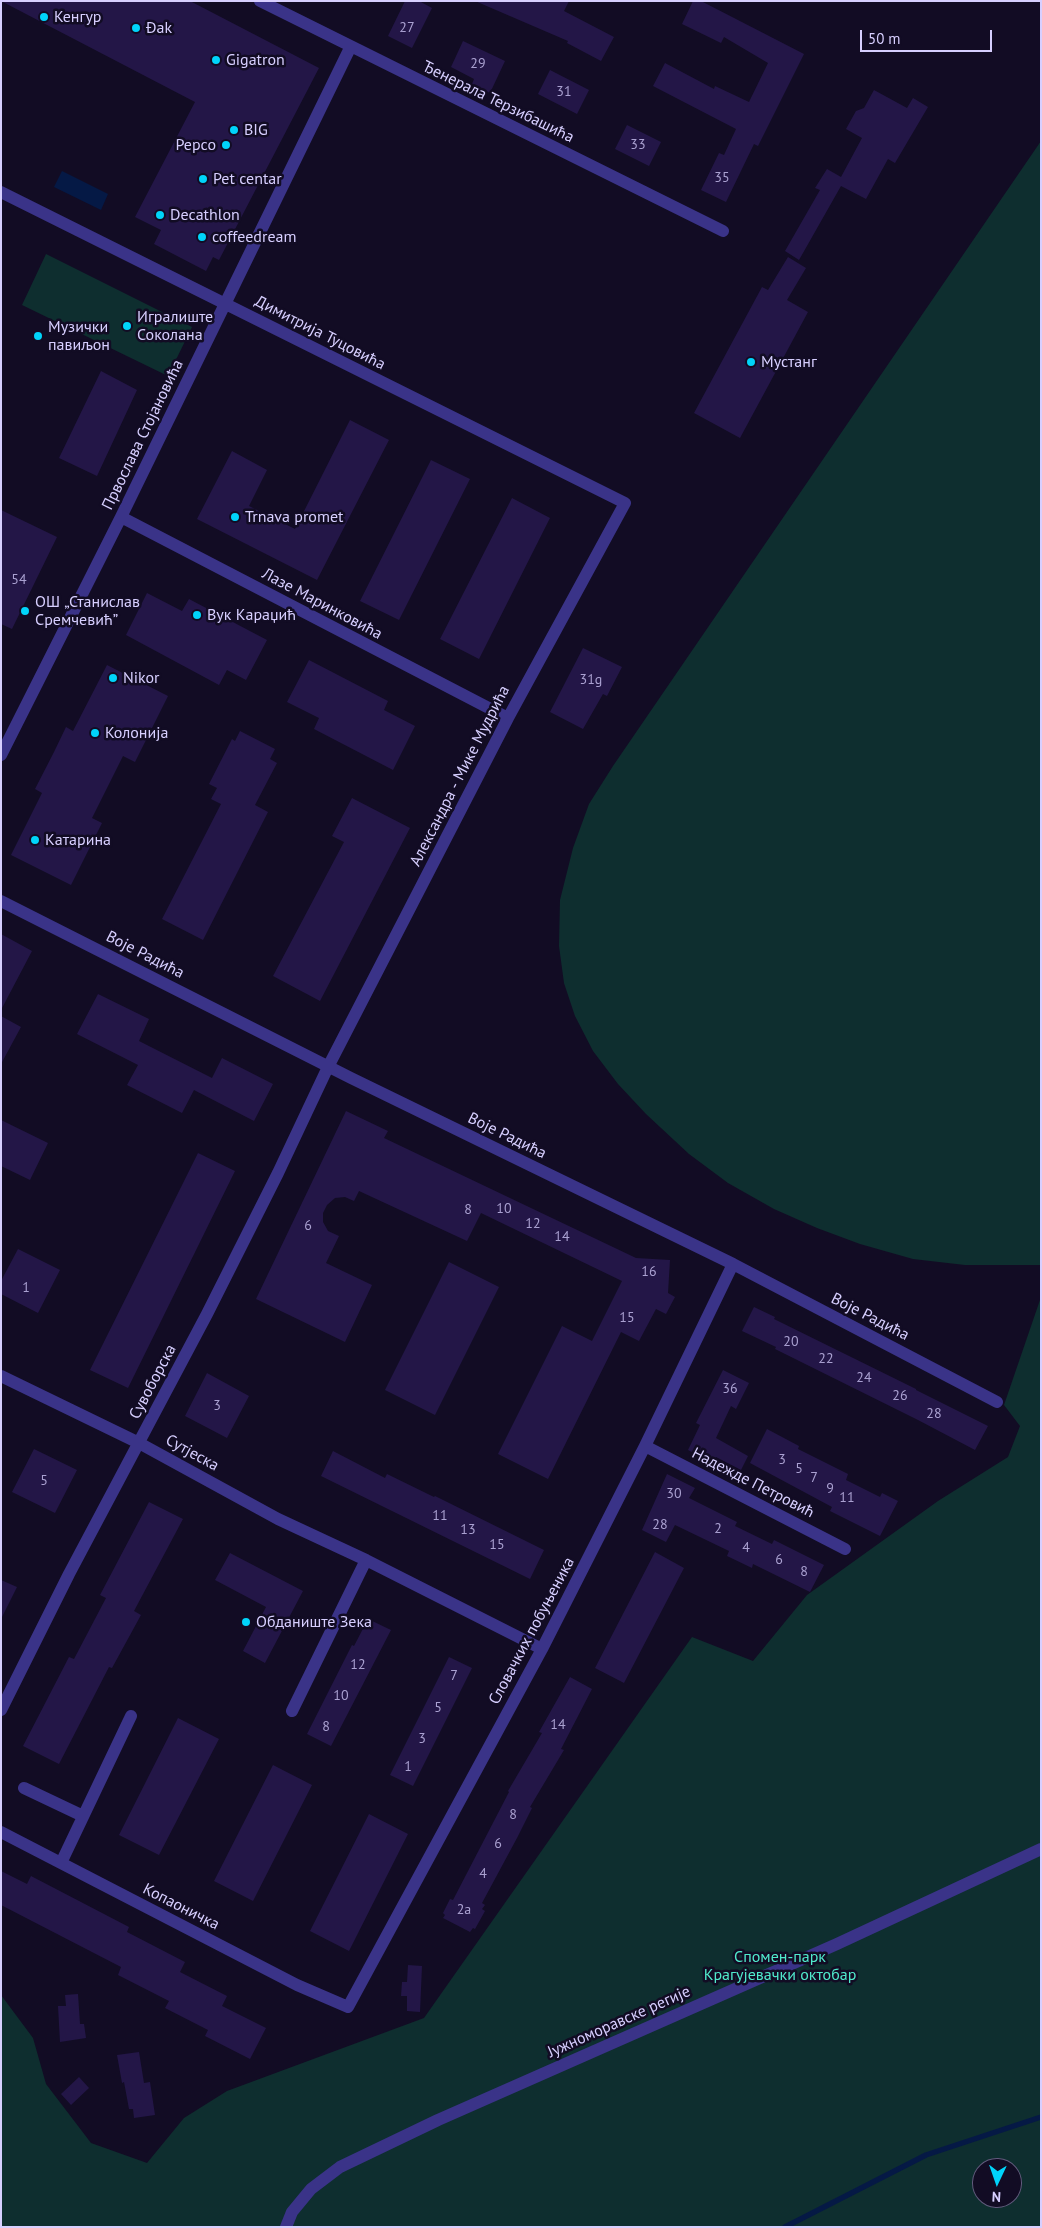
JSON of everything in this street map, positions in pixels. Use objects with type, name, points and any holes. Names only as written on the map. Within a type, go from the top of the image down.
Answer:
[{"type":"street","name":"Ђенерала Терзибашића","points":[[260,1],[350,48],[723,231]]},
{"type":"street","name":"Првослава Стојановића","points":[[1,754],[121,517],[350,48]]},
{"type":"street","name":"Димитрија Туцовића","points":[[1,192],[625,503]]},
{"type":"street","name":"Александра - Мике Мудрића","points":[[328,1067],[508,718],[625,503]]},
{"type":"street","name":"Лазе Маринковића","points":[[121,517],[508,718]]},
{"type":"street","name":"Воје Радића","points":[[1,901],[328,1067],[733,1264],[997,1402]]},
{"type":"street","name":"Сувоборска","points":[[1,1710],[69,1574],[207,1314],[328,1067]]},
{"type":"street","name":"Словачких побуњеника","points":[[348,2007],[542,1649],[645,1446],[733,1264]]},
{"type":"street","name":"Сутјеска","points":[[1,1376],[139,1443],[278,1519],[366,1560],[542,1649]]},
{"type":"street","name":"Надежде Петровић","points":[[645,1446],[845,1549]]},
{"type":"street","points":[[292,1711],[366,1560]]},
{"type":"street","points":[[61,1863],[131,1716]]},
{"type":"street","points":[[24,1788],[83,1816]]},
{"type":"street","name":"Копаоничка","points":[[1,1832],[297,1985],[348,2007]]},
{"type":"street","name":"Јужноморавске регије","points":[[286,2227],[292,2212],[311,2189],[340,2167],[438,2120],[837,1944],[1041,1849]]},
{"type":"green space","points":[[1041,141],[1041,1265],[965,1265],[913,1259],[860,1244],[817,1228],[774,1209],[728,1183],[689,1154],[646,1114],[618,1084],[593,1051],[575,1016],[564,983],[559,946],[560,900],[573,848],[589,804],[613,766]]},
{"type":"green space","name":"Игралиште Соколана","points":[[46,254],[192,327],[168,376],[22,305]]},
{"type":"green space","name":"Спомен-парк Крагујевачки октобар","points":[[1041,1297],[1041,2227],[1,2227],[1,1995],[33,2038],[46,2084],[91,2143],[147,2163],[184,2118],[227,2091],[424,2018],[692,1637],[753,1661],[807,1595],[938,1501],[1008,1457],[1020,1426],[1004,1405]]},
{"type":"water","points":[[62,171],[108,194],[101,210],[54,187]]},
{"type":"building","name":"BIG","points":[[1,1],[190,1],[319,68],[219,260],[213,257],[206,271],[154,244],[161,230],[135,217],[195,102]]},
{"type":"building","points":[[405,1],[419,1],[432,8],[412,48],[388,36]]},
{"type":"building","points":[[475,1],[569,1],[564,11],[614,37],[601,61],[567,43],[568,41]]},
{"type":"building","points":[[693,1],[701,1],[804,54],[758,146],[754,144],[726,202],[701,190],[719,153],[724,155],[736,129],[653,86],[665,63],[714,89],[715,86],[749,102],[768,63],[724,37],[721,43],[682,24]]},
{"type":"building","points":[[463,41],[505,61],[490,93],[472,84],[474,79],[451,67]]},
{"type":"building","points":[[550,70],[589,90],[577,114],[538,94]]},
{"type":"building","points":[[874,90],[907,108],[913,98],[928,107],[895,163],[888,159],[866,199],[841,186],[799,260],[785,251],[820,190],[815,188],[827,169],[841,177],[862,138],[846,129],[856,111],[864,108]]},
{"type":"building","points":[[627,125],[661,142],[649,166],[615,149]]},
{"type":"building","name":"Мустанг","points":[[788,257],[806,268],[787,300],[808,312],[740,438],[694,413],[762,287],[768,290]]},
{"type":"building","points":[[101,371],[137,390],[97,476],[59,458]]},
{"type":"building","points":[[350,420],[389,440],[317,580],[197,519],[232,451],[267,470],[249,506],[295,529]]},
{"type":"building","points":[[431,460],[470,479],[399,620],[360,601]]},
{"type":"building","points":[[512,498],[550,518],[479,659],[440,639]]},
{"type":"building","points":[[1,510],[57,537],[12,629],[1,624]]},
{"type":"building","points":[[147,593],[182,611],[189,599],[267,640],[246,680],[227,670],[219,685],[126,635]]},
{"type":"building","points":[[583,648],[622,667],[607,696],[603,694],[583,729],[550,712]]},
{"type":"building","points":[[309,660],[388,701],[384,710],[415,726],[393,770],[314,729],[319,718],[287,702]]},
{"type":"building","points":[[107,665],[168,696],[135,762],[123,756],[92,818],[102,823],[71,885],[11,855],[42,793],[35,789],[66,727],[73,731]]},
{"type":"building","points":[[240,731],[275,749],[270,759],[277,763],[255,805],[268,812],[203,940],[162,919],[221,804],[211,799],[217,788],[209,784],[232,739],[235,741]]},
{"type":"building","points":[[352,798],[410,828],[320,1001],[273,976],[344,842],[332,836]]},
{"type":"building","points":[[1,934],[32,951],[1,1010]]},
{"type":"building","points":[[98,994],[149,1019],[139,1041],[212,1078],[222,1058],[273,1084],[254,1121],[194,1090],[182,1113],[127,1085],[138,1065],[77,1034]]},
{"type":"building","points":[[1,1016],[21,1027],[1,1064]]},
{"type":"building","points":[[346,1111],[388,1131],[384,1138],[636,1258],[670,1260],[668,1293],[675,1297],[666,1314],[656,1309],[639,1341],[621,1332],[548,1479],[498,1454],[562,1326],[592,1341],[622,1281],[481,1213],[467,1241],[359,1191],[354,1201],[345,1197],[335,1198],[327,1205],[323,1213],[323,1222],[328,1231],[339,1236],[326,1263],[372,1285],[345,1342],[256,1299]]},
{"type":"building","points":[[1,1120],[48,1143],[30,1180],[1,1166]]},
{"type":"building","points":[[198,1153],[235,1171],[128,1388],[90,1370]]},
{"type":"building","points":[[18,1249],[60,1270],[38,1313],[1,1294],[1,1281]]},
{"type":"building","points":[[449,1262],[499,1287],[435,1415],[385,1390]]},
{"type":"building","points":[[754,1307],[775,1317],[774,1319],[988,1426],[975,1450],[742,1331]]},
{"type":"building","points":[[723,1370],[749,1383],[736,1409],[731,1406],[716,1438],[748,1456],[741,1470],[716,1457],[712,1463],[688,1450],[700,1425],[696,1423]]},
{"type":"building","points":[[207,1373],[249,1396],[227,1438],[185,1416]]},
{"type":"building","points":[[767,1429],[799,1446],[798,1449],[848,1474],[846,1480],[880,1497],[882,1493],[898,1501],[880,1536],[830,1511],[832,1507],[750,1463]]},
{"type":"building","points":[[34,1449],[77,1470],[55,1513],[12,1492]]},
{"type":"building","points":[[333,1451],[385,1478],[387,1474],[435,1496],[544,1550],[530,1579],[321,1476]]},
{"type":"building","points":[[667,1474],[695,1488],[689,1498],[737,1522],[735,1526],[772,1544],[774,1540],[824,1565],[810,1592],[753,1564],[752,1568],[727,1556],[729,1551],[675,1525],[666,1542],[642,1530]]},
{"type":"building","points":[[149,1502],[183,1519],[134,1611],[141,1615],[112,1668],[109,1667],[59,1764],[23,1746],[69,1657],[74,1659],[106,1598],[100,1595]]},
{"type":"building","points":[[655,1552],[684,1568],[624,1683],[595,1668]]},
{"type":"building","points":[[230,1553],[303,1591],[265,1663],[243,1651],[266,1607],[215,1580]]},
{"type":"building","points":[[1,1580],[17,1587],[1,1619]]},
{"type":"building","points":[[368,1619],[391,1630],[331,1746],[307,1734],[352,1645],[354,1646]]},
{"type":"building","points":[[449,1657],[472,1668],[413,1786],[390,1775]]},
{"type":"building","points":[[570,1677],[592,1689],[561,1749],[564,1750],[530,1807],[532,1808],[517,1838],[482,1903],[485,1905],[482,1909],[485,1911],[475,1929],[473,1928],[470,1932],[443,1918],[445,1915],[443,1913],[450,1899],[453,1900],[508,1791],[542,1733],[539,1732]]},
{"type":"building","points":[[178,1718],[219,1739],[159,1855],[119,1835]]},
{"type":"building","points":[[273,1765],[312,1785],[253,1901],[214,1881]]},
{"type":"building","points":[[369,1814],[408,1834],[349,1951],[310,1931]]},
{"type":"building","points":[[1,1871],[27,1884],[31,1876],[129,1927],[127,1932],[185,1962],[180,1972],[227,1996],[222,2006],[266,2028],[250,2059],[205,2036],[208,2030],[165,2008],[169,2001],[118,1975],[121,1967],[1,1905]]},
{"type":"building","points":[[408,1965],[422,1966],[420,2012],[407,2011],[407,1996],[401,1996],[402,1982],[407,1982]]},
{"type":"building","points":[[78,1994],[80,2024],[84,2024],[86,2038],[60,2042],[58,2006],[66,2006],[65,1995]]},
{"type":"building","points":[[139,2052],[144,2083],[150,2082],[155,2115],[134,2118],[133,2109],[129,2109],[117,2055]]},
{"type":"building","points":[[79,2077],[89,2088],[71,2105],[61,2094]]},
{"type":"waterway","points":[[785,2227],[926,2155],[1041,2117]]},
{"type":"place","name":"Кенгур","points":[[44,17]]},
{"type":"place","name":"Đak","points":[[136,28]]},
{"type":"place","name":"Gigatron","points":[[216,60]]},
{"type":"place","name":"BIG","points":[[234,130]]},
{"type":"place","name":"Pepco","points":[[226,145]]},
{"type":"place","name":"Pet centar","points":[[203,179]]},
{"type":"place","name":"Decathlon","points":[[160,215]]},
{"type":"place","name":"coffeedream","points":[[202,237]]},
{"type":"place","name":"Игралиште Соколана","points":[[127,326]]},
{"type":"place","name":"Музички павиљон","points":[[38,336]]},
{"type":"place","name":"Мустанг","points":[[751,362]]},
{"type":"place","name":"Trnava promet","points":[[235,517]]},
{"type":"place","name":"ОШ „Станислав Сремчевић”","points":[[25,611]]},
{"type":"place","name":"Вук Караџић","points":[[197,615]]},
{"type":"place","name":"Nikor","points":[[113,678]]},
{"type":"place","name":"Колонија","points":[[95,733]]},
{"type":"place","name":"Катарина","points":[[35,840]]},
{"type":"place","name":"Обданиште Зека","points":[[246,1622]]}]
